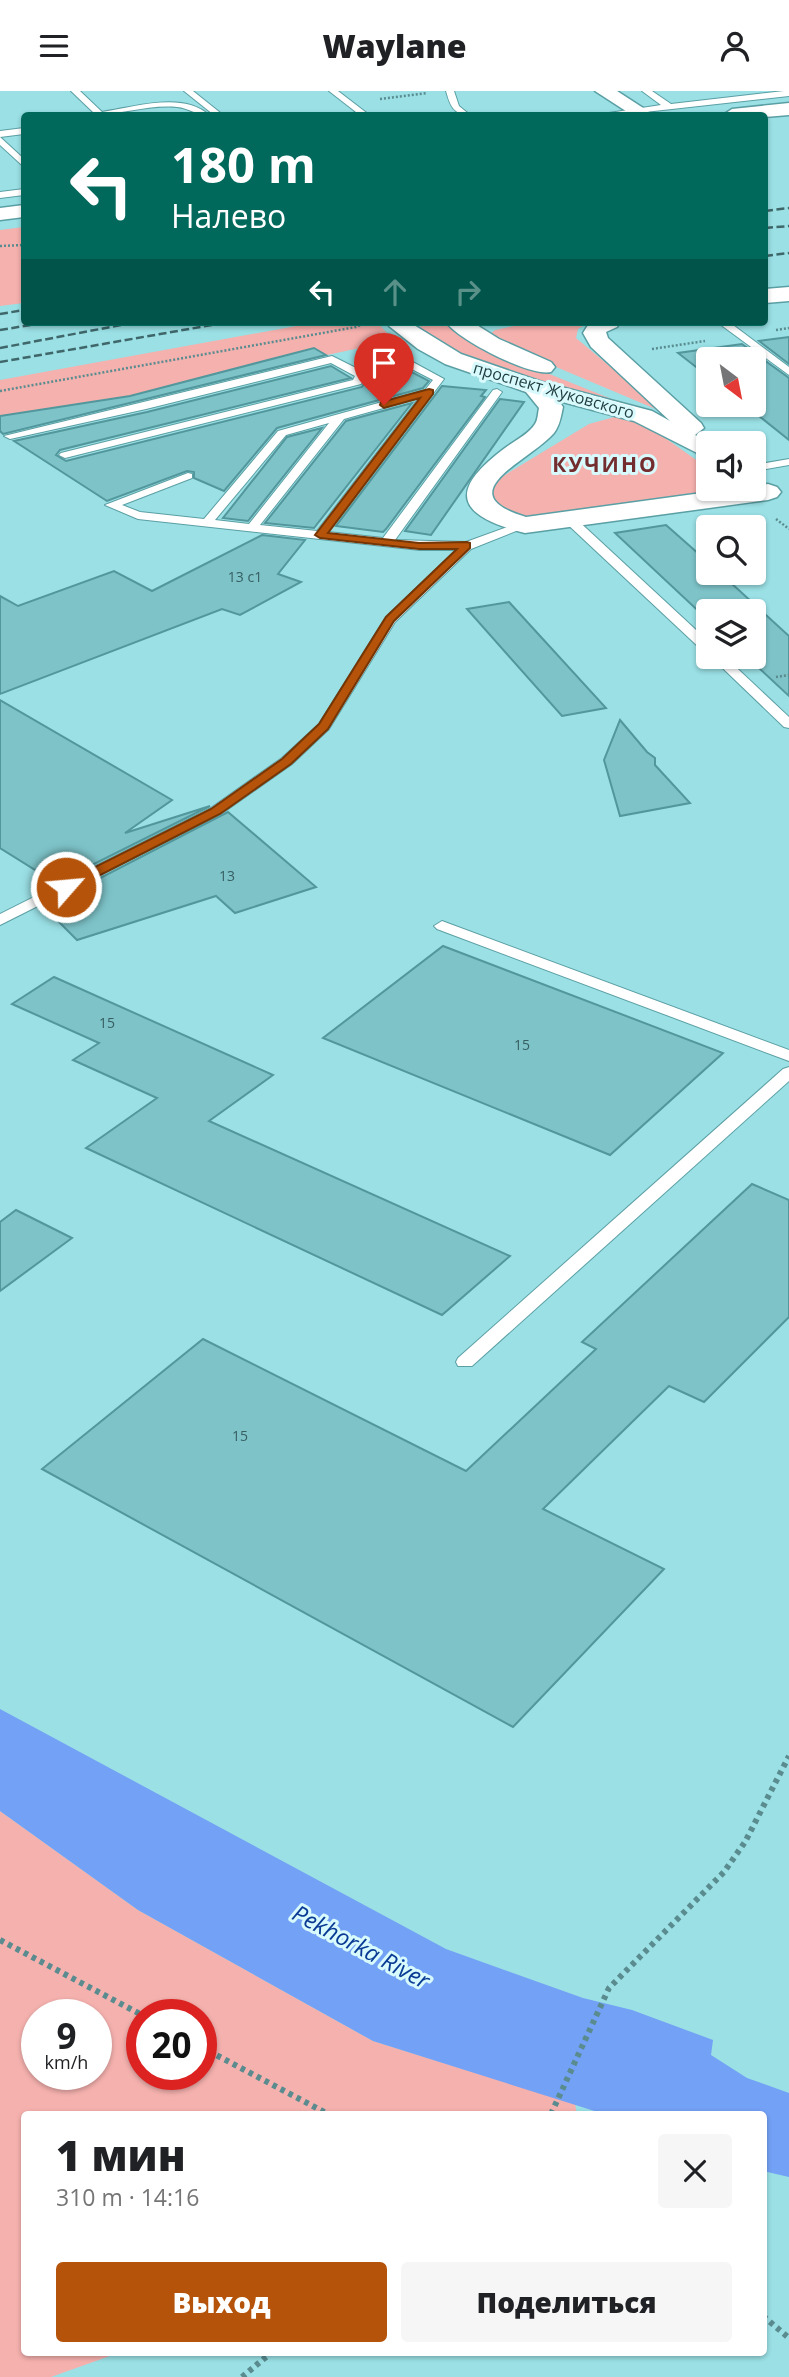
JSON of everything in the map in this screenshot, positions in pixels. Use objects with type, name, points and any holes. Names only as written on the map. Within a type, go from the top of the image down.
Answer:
[{"type":"street","points":[[604,91],[639,112]]},
{"type":"street","points":[[760,112],[789,109]]},
{"type":"street","points":[[768,120],[789,117]]},
{"type":"street","points":[[0,214],[21,211]]},
{"type":"street","points":[[768,296],[789,294]]},
{"type":"street","name":"проспект Жуковского","points":[[400,326],[438,352],[534,387],[643,416],[696,445]]},
{"type":"street","name":"проспект Жуковского","points":[[464,326],[523,359],[642,405],[696,436]]},
{"type":"street","points":[[600,326],[595,328],[594,333],[600,342],[696,432]]},
{"type":"street","points":[[534,387],[551,407],[546,427],[489,474],[480,485],[479,498],[484,507],[525,525],[696,498]]},
{"type":"street","points":[[766,491],[789,510]]},
{"type":"lane","points":[[75,91],[96,112]]},
{"type":"lane","points":[[188,91],[215,112]]},
{"type":"lane","points":[[333,91],[361,112]]},
{"type":"lane","points":[[450,91],[455,107],[462,112]]},
{"type":"lane","points":[[646,91],[669,107]]},
{"type":"lane","points":[[646,112],[789,93]]},
{"type":"lane","points":[[120,112],[175,104],[195,108],[201,112]]},
{"type":"lane","points":[[0,134],[21,131]]},
{"type":"lane","points":[[2,145],[21,159]]},
{"type":"lane","points":[[0,195],[21,192]]},
{"type":"lane","points":[[728,326],[787,368]]},
{"type":"lane","points":[[10,436],[146,406],[332,359],[361,375],[408,363],[439,379],[320,535]]},
{"type":"lane","points":[[65,455],[357,382],[361,375]]},
{"type":"lane","points":[[206,523],[282,433],[429,392]]},
{"type":"lane","points":[[387,542],[497,392]]},
{"type":"lane","points":[[252,528],[340,417]]},
{"type":"lane","points":[[766,466],[789,462]]},
{"type":"lane","points":[[188,476],[111,505],[138,515],[419,546],[467,546],[525,525]]},
{"type":"lane","points":[[569,519],[696,637]]},
{"type":"lane","points":[[0,920],[216,811],[287,761],[324,726],[390,619],[467,546]]},
{"type":"lane","points":[[730,669],[789,724]]},
{"type":"lane","points":[[442,926],[789,1056]]},
{"type":"lane","points":[[466,1361],[789,1072]]},
{"type":"path","points":[[380,99],[429,93]]},
{"type":"path","points":[[0,246],[21,245]]},
{"type":"path","points":[[0,391],[358,326]]},
{"type":"path","points":[[552,2111],[609,1988],[724,1872],[745,1842],[789,1756]]},
{"type":"path","points":[[0,1940],[126,2007]]},
{"type":"path","points":[[217,2055],[322,2111]]},
{"type":"path","points":[[767,2319],[789,2338]]},
{"type":"path","points":[[242,2377],[267,2356]]},
{"type":"shaded area","points":[[21,227],[21,303],[0,306],[0,230]]},
{"type":"shaded area","points":[[296,326],[381,326],[407,355],[374,345],[327,355],[314,348],[130,396],[0,416],[0,380]]},
{"type":"shaded area","points":[[455,326],[532,367],[614,400],[610,402],[448,352],[411,328]]},
{"type":"shaded area","points":[[514,326],[583,326],[578,329],[576,338],[661,409],[523,353],[489,335],[495,330]]},
{"type":"shaded area","points":[[618,416],[644,423],[696,460],[696,495],[524,518],[491,505],[489,489],[495,481],[589,424]]},
{"type":"shaded area","points":[[0,1811],[138,1910],[373,2041],[575,2104],[576,2111],[21,2111],[21,2356],[110,2356],[51,2377],[0,2377]]},
{"type":"water","name":"Pekhorka River","points":[[0,1709],[446,1949],[583,1998],[632,2010],[713,2040],[711,2055],[747,2078],[789,2093],[789,2177],[767,2172],[767,2111],[595,2111],[373,2041],[138,1910],[0,1811]]},
{"type":"building","points":[[789,337],[789,364],[759,341]]},
{"type":"building","points":[[742,344],[746,347],[721,347]]},
{"type":"building","points":[[314,348],[326,355],[3,434],[0,431],[0,416],[130,396]]},
{"type":"building","points":[[696,350],[696,367],[678,353]]},
{"type":"building","points":[[766,361],[789,378],[789,440],[760,417],[766,417]]},
{"type":"building","points":[[331,366],[351,378],[60,450],[56,455],[66,461],[362,387],[367,379],[408,370],[429,381],[423,388],[277,428],[224,491],[194,478],[194,472],[187,471],[107,501],[14,441],[147,412]]},
{"type":"building","points":[[442,386],[486,390],[481,396],[485,397],[383,532],[336,526]]},
{"type":"building","points":[[500,399],[524,402],[431,535],[405,531]]},
{"type":"building","points":[[412,403],[314,528],[265,523],[346,421]]},
{"type":"building","points":[[322,428],[248,521],[223,518],[287,437]]},
{"type":"building","points":[[666,525],[696,552],[696,585],[733,585],[749,599],[696,599],[696,609],[615,533]]},
{"type":"building","points":[[262,535],[305,540],[278,574],[301,582],[240,615],[222,609],[0,694],[0,596],[18,606],[114,571],[152,591]]},
{"type":"building","points":[[509,602],[606,708],[562,716],[467,609]]},
{"type":"building","points":[[766,615],[789,636],[789,696],[760,669],[766,669]]},
{"type":"building","points":[[0,700],[172,800],[125,833],[210,806],[56,883],[0,848]]},
{"type":"building","points":[[620,720],[655,758],[655,765],[690,803],[620,816],[604,760]]},
{"type":"building","points":[[228,812],[316,887],[235,913],[216,896],[77,940],[46,909],[80,898],[71,893]]},
{"type":"building","points":[[443,946],[723,1053],[610,1155],[323,1038]]},
{"type":"building","points":[[54,977],[273,1075],[209,1121],[510,1256],[442,1315],[86,1148],[157,1098],[73,1060],[99,1043],[12,1004]]},
{"type":"building","points":[[752,1184],[789,1200],[789,1317],[704,1402],[669,1386],[543,1509],[664,1569],[513,1727],[42,1469],[203,1339],[466,1471],[596,1349],[582,1342]]},
{"type":"building","points":[[16,1210],[72,1238],[0,1291],[0,1222]]},
{"type":"railway","points":[[768,211],[789,208]]},
{"type":"railway","points":[[768,228],[789,226]]},
{"type":"railway","points":[[768,256],[789,253]]},
{"type":"railway","points":[[0,314],[21,310]]},
{"type":"railway","points":[[0,330],[24,326]]},
{"type":"railway","points":[[0,348],[116,326]]},
{"type":"railway","points":[[0,362],[206,326]]},
{"type":"district","name":"КУЧИНО","points":[[605,465]]},
{"type":"route","points":[[66,887],[216,811],[287,761],[324,726],[390,619],[467,546],[419,546],[320,535],[429,392],[384,405]]}]
